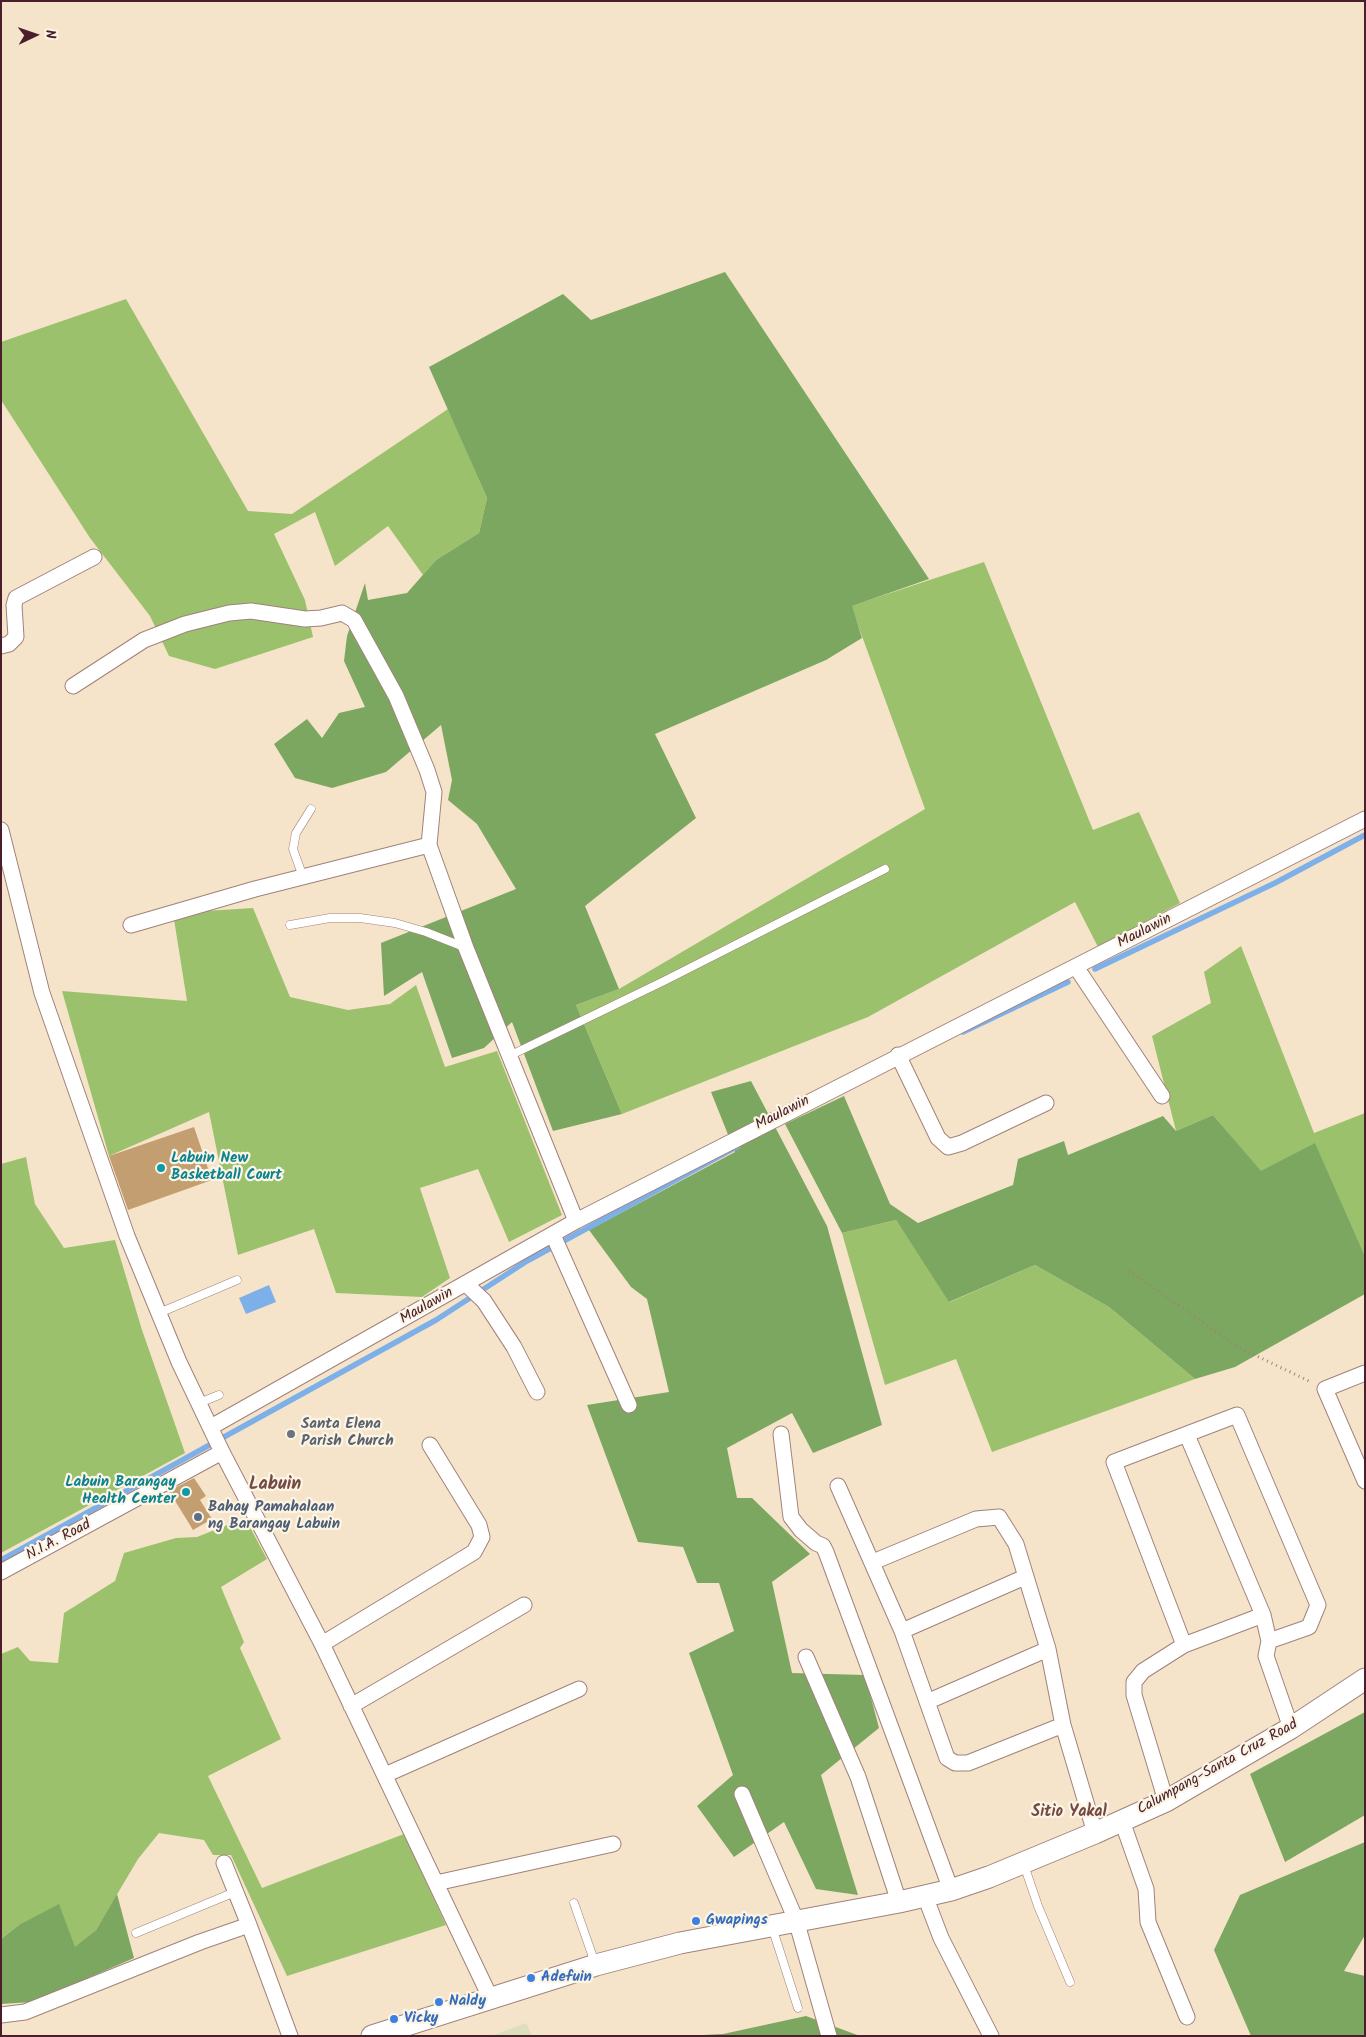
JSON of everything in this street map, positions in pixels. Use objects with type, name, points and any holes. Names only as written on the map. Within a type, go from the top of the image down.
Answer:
[{"type":"main road","name":"Calumpang-Santa Cruz Road","points":[[372,2036],[490,1997],[596,1965],[680,1943],[899,1902],[951,1890],[1096,1833],[1166,1801],[1291,1728],[1365,1679]]},
{"type":"street","points":[[1,646],[10,644],[16,637],[14,605],[16,598],[94,557]]},
{"type":"street","points":[[72,686],[144,640],[184,624],[229,613],[251,611],[306,619],[342,614],[354,620],[396,696],[427,770],[434,792],[429,845],[466,948],[576,1221]]},
{"type":"street","name":"Maulawin","points":[[211,1427],[576,1221],[898,1055],[1076,967],[1365,819]]},
{"type":"street","points":[[1,830],[42,993],[127,1236],[179,1362],[222,1452],[322,1644],[490,1997]]},
{"type":"street","points":[[130,925],[429,845]]},
{"type":"street","points":[[1076,967],[1162,1096]]},
{"type":"street","points":[[898,1055],[938,1138],[948,1147],[962,1143],[1046,1104]]},
{"type":"street","points":[[553,1235],[629,1405]]},
{"type":"street","points":[[466,1284],[484,1301],[527,1368],[537,1392]]},
{"type":"street","points":[[1365,1372],[1325,1389],[1365,1481]]},
{"type":"street","points":[[1184,1645],[1114,1462],[1187,1436],[1237,1415],[1318,1604],[1309,1627],[1269,1641]]},
{"type":"street","points":[[780,1434],[791,1517],[800,1530],[816,1544],[823,1546],[826,1552],[951,1890]]},
{"type":"street","points":[[1187,1436],[1263,1615],[1269,1641],[1266,1656],[1291,1728]]},
{"type":"street","points":[[322,1644],[474,1552],[482,1537],[479,1525],[430,1445]]},
{"type":"street","name":"N.I.A. Road","points":[[1,1572],[222,1452]]},
{"type":"street","points":[[838,1486],[902,1631],[929,1701],[947,1758],[955,1763],[968,1763],[1063,1724]]},
{"type":"street","points":[[873,1562],[976,1519],[999,1517],[1016,1544],[1048,1649],[1063,1724],[1096,1833]]},
{"type":"street","points":[[902,1631],[1025,1577]]},
{"type":"street","points":[[351,1706],[524,1605]]},
{"type":"street","points":[[1166,1801],[1134,1695],[1134,1682],[1143,1671],[1184,1645],[1263,1615]]},
{"type":"street","points":[[929,1701],[1048,1649]]},
{"type":"street","points":[[806,1657],[858,1777],[899,1902]]},
{"type":"street","points":[[385,1775],[579,1689]]},
{"type":"street","points":[[742,1794],[796,1920],[829,2036]]},
{"type":"street","points":[[1122,1821],[1146,1889],[1148,1922],[1187,2017]]},
{"type":"street","points":[[436,1883],[613,1844]]},
{"type":"street","points":[[224,1863],[290,2036]]},
{"type":"street","points":[[925,1896],[941,1938],[991,2036]]},
{"type":"street","points":[[1,2015],[25,2012],[200,1942],[249,1925]]},
{"type":"lane","points":[[304,877],[293,849],[296,832],[311,809]]},
{"type":"lane","points":[[509,1056],[664,982],[885,869]]},
{"type":"lane","points":[[290,925],[330,918],[360,918],[395,923],[426,932],[466,948]]},
{"type":"lane","points":[[159,1313],[237,1280]]},
{"type":"lane","points":[[199,1403],[219,1395]]},
{"type":"lane","points":[[1023,1863],[1038,1906],[1070,1982]]},
{"type":"lane","points":[[136,1933],[235,1892]]},
{"type":"lane","points":[[574,1903],[596,1965]]},
{"type":"lane","points":[[772,1925],[798,2008]]},
{"type":"path","points":[[1129,1271],[1240,1348],[1325,1389]]},
{"type":"shaded area","points":[[526,2023],[532,2036],[491,2036]]},
{"type":"green space","points":[[725,272],[929,579],[852,606],[862,638],[826,660],[655,734],[696,818],[585,906],[619,989],[576,1005],[622,1114],[553,1131],[512,1022],[484,1048],[452,1058],[422,972],[384,996],[381,943],[516,889],[477,824],[448,800],[452,780],[441,725],[386,772],[332,788],[295,778],[274,744],[307,719],[322,738],[339,713],[365,707],[344,661],[347,636],[365,583],[368,600],[407,593],[436,560],[479,533],[487,498],[429,367],[563,294],[591,320]]},
{"type":"green space","points":[[126,299],[248,511],[292,514],[448,409],[487,498],[479,533],[436,560],[423,575],[388,526],[335,566],[315,512],[274,534],[305,600],[313,637],[215,669],[169,656],[150,616],[90,538],[1,400],[1,342]]},
{"type":"green space","points":[[984,562],[1093,830],[1139,812],[1180,903],[1098,947],[1075,902],[868,1017],[622,1114],[576,1005],[619,989],[925,809],[851,606]]},
{"type":"green space","points":[[253,908],[290,997],[348,1010],[390,1004],[416,985],[445,1067],[497,1051],[562,1215],[509,1242],[478,1169],[420,1188],[450,1278],[422,1297],[336,1293],[314,1229],[238,1255],[209,1112],[109,1156],[62,991],[187,1001],[173,913]]},
{"type":"green space","points":[[1241,946],[1314,1133],[1365,1113],[1365,1256],[1315,1144],[1261,1172],[1213,1115],[1176,1131],[1152,1036],[1211,1003],[1204,972]]},
{"type":"green space","points":[[751,1081],[827,1226],[882,1425],[813,1453],[792,1413],[727,1448],[737,1498],[752,1498],[810,1554],[772,1582],[792,1673],[865,1675],[879,1728],[821,1775],[858,1895],[816,1889],[784,1822],[734,1857],[697,1806],[733,1775],[689,1653],[734,1631],[719,1583],[697,1583],[683,1547],[638,1542],[587,1405],[669,1392],[647,1299],[631,1287],[589,1230],[735,1152],[711,1092]]},
{"type":"green space","points":[[844,1096],[890,1204],[918,1223],[1013,1185],[1018,1159],[1064,1141],[1068,1155],[1163,1116],[1176,1131],[1213,1115],[1261,1171],[1315,1143],[1365,1256],[1365,1294],[1235,1367],[1195,1379],[1109,1307],[1035,1265],[949,1302],[896,1220],[842,1233],[785,1124]]},
{"type":"green space","points":[[26,1157],[35,1204],[64,1248],[115,1240],[142,1330],[185,1453],[1,1553],[1,1164]]},
{"type":"green space","points":[[896,1220],[950,1302],[1035,1265],[1109,1307],[1195,1379],[992,1452],[956,1359],[885,1385],[842,1233]]},
{"type":"green space","points":[[245,1518],[267,1559],[221,1587],[244,1642],[240,1648],[281,1739],[208,1776],[262,1888],[404,1834],[446,1925],[287,1976],[231,1855],[213,1855],[204,1840],[159,1833],[138,1859],[96,1930],[75,1948],[19,1925],[1,1939],[1,1654],[18,1647],[30,1661],[58,1663],[64,1613],[115,1581],[124,1553],[176,1538],[197,1537]]},
{"type":"green space","points":[[1365,1712],[1365,1815],[1285,1862],[1250,1774]]},
{"type":"green space","points":[[1365,1842],[1365,1935],[1344,1971],[1365,1976],[1365,2036],[1251,2036],[1214,1950],[1240,1895]]},
{"type":"green space","points":[[117,1894],[134,1958],[33,2002],[1,2004],[1,1939],[19,1925],[59,1904],[75,1947],[96,1930]]},
{"type":"green space","points":[[806,2016],[860,2036],[682,2036],[723,2034]]},
{"type":"water","points":[[269,1285],[276,1302],[246,1314],[239,1298]]},
{"type":"building","name":"Labuin New Basketball Court","points":[[194,1127],[212,1180],[128,1210],[109,1156]]},
{"type":"building","points":[[194,1478],[206,1496],[200,1500],[212,1519],[193,1530],[169,1491]]},
{"type":"waterway","points":[[1095,969],[1275,883],[1365,835]]},
{"type":"waterway","points":[[963,1032],[1068,982]]},
{"type":"waterway","points":[[1,1560],[436,1320],[527,1261],[738,1146]]},
{"type":"place","name":"Labuin New Basketball Court","points":[[161,1168]]},
{"type":"place","name":"Santa Elena Parish Church","points":[[291,1434]]},
{"type":"place","name":"Labuin Barangay Health Center","points":[[186,1492]]},
{"type":"place","name":"Bahay Pamahalaan ng Barangay Labuin","points":[[198,1517]]},
{"type":"place","name":"Gwapings","points":[[696,1921]]},
{"type":"place","name":"Adefuin","points":[[531,1978]]},
{"type":"place","name":"Naldy","points":[[439,2002]]},
{"type":"place","name":"Vicky","points":[[394,2019]]},
{"type":"district","name":"Labuin","points":[[275,1486]]},
{"type":"district","name":"Sitio Yakal","points":[[1069,1813]]}]
